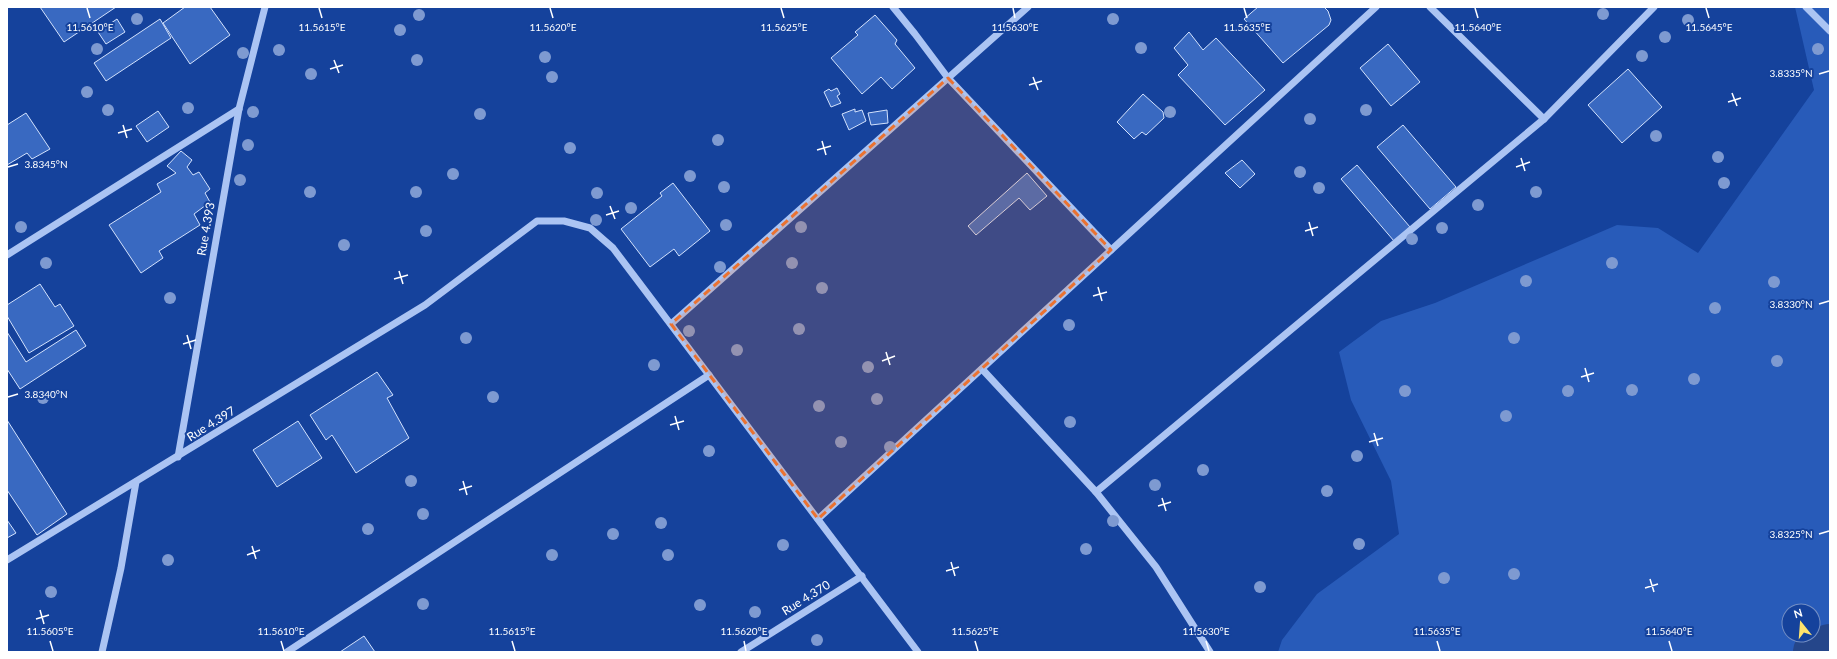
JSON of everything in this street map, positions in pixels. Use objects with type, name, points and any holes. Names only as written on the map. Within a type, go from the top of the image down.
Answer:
[{"type":"street","name":"Rue 4.393","points":[[178,457],[239,110],[265,7]]},
{"type":"street","points":[[893,7],[948,78],[1111,250]]},
{"type":"street","points":[[671,324],[1028,7]]},
{"type":"street","points":[[818,519],[1376,7]]},
{"type":"street","points":[[1430,7],[1544,119]]},
{"type":"street","points":[[1096,492],[1544,119],[1654,7]]},
{"type":"street","points":[[1806,7],[1830,31]]},
{"type":"street","points":[[7,255],[239,110]]},
{"type":"street","name":"Rue 4.397","points":[[7,560],[178,457],[424,305],[537,221],[564,221],[590,228],[613,248],[918,652]]},
{"type":"street","points":[[982,368],[1096,492],[1156,567],[1210,652]]},
{"type":"street","points":[[287,652],[709,375]]},
{"type":"street","points":[[102,652],[136,482]]},
{"type":"street","name":"Rue 4.370","points":[[741,652],[862,576]]},
{"type":"highlighted area","points":[[948,78],[1111,250],[818,519],[671,324]]},
{"type":"shaded area","points":[[1795,7],[1830,7],[1830,652],[1278,652],[1282,640],[1317,594],[1399,534],[1391,481],[1351,400],[1339,352],[1381,321],[1435,303],[1617,225],[1658,228],[1698,253],[1814,90]]},
{"type":"building","points":[[40,7],[116,7],[64,42]]},
{"type":"building","points":[[185,7],[210,7],[230,35],[190,64],[163,23]]},
{"type":"building","points":[[1258,7],[1324,7],[1328,11],[1331,20],[1329,25],[1283,63],[1244,19]]},
{"type":"building","points":[[875,15],[897,40],[895,44],[915,68],[892,89],[881,77],[862,94],[831,58],[858,35],[855,32]]},
{"type":"building","points":[[117,19],[125,32],[106,44],[98,32]]},
{"type":"building","points":[[160,19],[171,38],[106,81],[94,63]]},
{"type":"building","points":[[1189,32],[1203,50],[1216,38],[1265,90],[1225,125],[1178,75],[1188,65],[1174,48]]},
{"type":"building","points":[[1388,44],[1420,82],[1391,106],[1360,68]]},
{"type":"building","points":[[1628,69],[1662,107],[1622,143],[1588,105]]},
{"type":"building","points":[[837,88],[840,94],[837,96],[841,103],[831,107],[824,92],[829,89],[831,91]]},
{"type":"building","points":[[1143,94],[1163,112],[1164,118],[1146,135],[1142,132],[1134,139],[1117,122]]},
{"type":"building","points":[[855,109],[855,112],[862,110],[866,121],[849,130],[842,114]]},
{"type":"building","points":[[887,110],[888,123],[871,125],[868,113]]},
{"type":"building","points":[[158,111],[169,127],[147,142],[136,126]]},
{"type":"building","points":[[26,113],[50,149],[32,159],[27,153],[7,165],[7,125]]},
{"type":"building","points":[[1403,125],[1456,187],[1430,209],[1377,147]]},
{"type":"building","points":[[181,151],[192,160],[187,167],[193,175],[199,172],[210,189],[205,193],[210,202],[194,214],[200,225],[159,251],[163,258],[141,273],[109,225],[161,192],[157,184],[176,173],[167,166]]},
{"type":"building","points":[[1242,160],[1255,174],[1240,188],[1225,173]]},
{"type":"building","points":[[1357,165],[1410,227],[1394,241],[1341,179]]},
{"type":"building","points":[[1027,173],[1047,196],[1030,210],[1019,198],[976,235],[968,226]]},
{"type":"building","points":[[673,183],[710,231],[679,256],[674,249],[650,267],[621,229],[662,196],[660,193]]},
{"type":"building","points":[[40,284],[55,307],[60,304],[74,326],[29,353],[7,316],[7,305]]},
{"type":"building","points":[[76,330],[86,346],[20,389],[7,369],[7,332],[26,362]]},
{"type":"building","points":[[377,372],[393,395],[387,398],[409,438],[356,473],[332,435],[326,440],[310,415]]},
{"type":"building","points":[[7,420],[67,514],[37,535],[7,490]]},
{"type":"building","points":[[298,421],[322,458],[277,487],[253,450]]},
{"type":"building","points":[[7,520],[16,533],[7,538]]},
{"type":"building","points":[[364,636],[375,652],[340,652]]},
{"type":"waterway","points":[[1817,652],[1830,648]]}]
